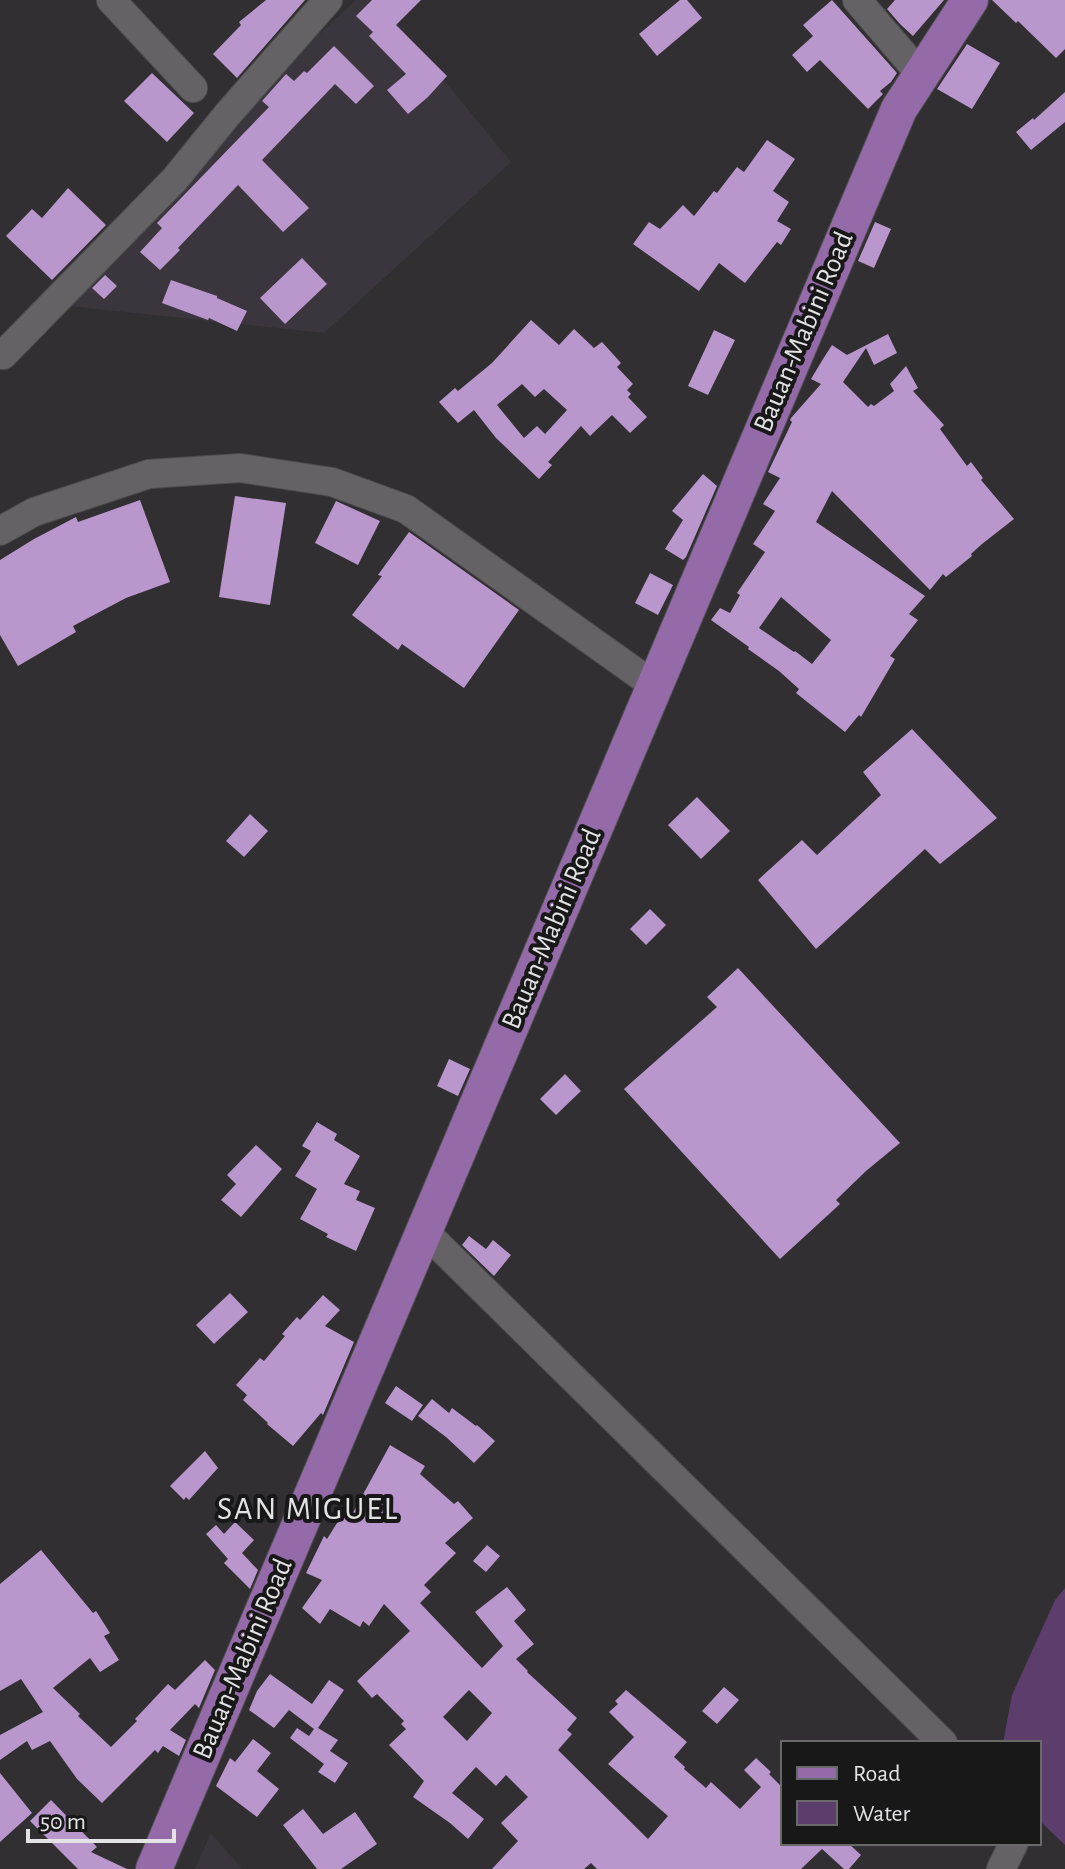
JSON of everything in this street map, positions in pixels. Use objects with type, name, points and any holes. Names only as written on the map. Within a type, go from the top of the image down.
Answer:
[{"type":"main road","name":"Bauan-Mabini Road","points":[[154,1869],[899,109],[970,0]]},
{"type":"street","points":[[111,0],[193,88]]},
{"type":"street","points":[[3,355],[175,179],[328,0]]},
{"type":"street","points":[[857,0],[921,75]]},
{"type":"street","points":[[0,531],[34,512],[149,474],[240,468],[332,482],[406,509],[655,686]]},
{"type":"street","points":[[424,1231],[941,1741]]},
{"type":"street","points":[[1001,1869],[1013,1845]]},
{"type":"shaded area","points":[[356,0],[378,0],[511,162],[324,333],[68,306],[202,142]]},
{"type":"shaded area","points":[[211,1833],[242,1869],[195,1869]]},
{"type":"water","points":[[1065,1588],[1065,1845],[1041,1822],[1041,1741],[1003,1741],[1012,1695],[1055,1600]]},
{"type":"building","points":[[266,0],[305,0],[237,78],[213,54],[241,25],[239,22]]},
{"type":"building","points":[[372,0],[421,0],[396,25],[447,76],[408,114],[387,90],[406,74],[369,36],[373,32],[356,16]]},
{"type":"building","points":[[680,0],[687,0],[702,18],[657,56],[639,34]]},
{"type":"building","points":[[832,0],[897,73],[868,109],[820,60],[807,72],[792,55],[813,36],[803,25]]},
{"type":"building","points":[[895,0],[944,0],[913,36],[887,9]]},
{"type":"building","points":[[992,0],[1065,0],[1065,49],[1056,58]]},
{"type":"building","points":[[967,44],[1000,63],[972,109],[937,89]]},
{"type":"building","points":[[334,46],[374,86],[356,104],[335,84],[262,160],[309,208],[283,232],[238,185],[160,270],[140,252],[162,228],[157,223],[269,107],[262,101],[286,74],[294,81],[304,71],[307,73]]},
{"type":"building","points":[[152,73],[194,113],[167,142],[124,101]]},
{"type":"building","points":[[1065,92],[1065,122],[1031,150],[1016,132]]},
{"type":"building","points":[[767,140],[795,159],[773,191],[789,202],[777,221],[791,229],[781,245],[777,242],[745,283],[719,263],[699,291],[633,244],[649,222],[660,229],[683,205],[694,216],[737,167],[744,172]]},
{"type":"building","points":[[68,188],[106,225],[52,280],[6,236],[32,209],[42,218]]},
{"type":"building","points":[[875,222],[891,229],[874,268],[858,261]]},
{"type":"building","points":[[302,258],[327,284],[285,324],[260,298]]},
{"type":"building","points":[[105,275],[117,286],[104,299],[92,288]]},
{"type":"building","points":[[171,280],[217,296],[247,311],[237,331],[162,303]]},
{"type":"building","points":[[531,320],[559,345],[574,329],[594,348],[602,342],[621,363],[617,367],[633,384],[627,390],[631,394],[628,397],[647,417],[630,433],[612,415],[590,436],[581,426],[548,462],[552,465],[539,479],[496,438],[474,410],[458,423],[439,402],[455,388],[458,391],[492,363]],"holes":[[[522,384],[535,397],[544,389],[567,410],[545,434],[537,426],[524,438],[497,405]]]},
{"type":"building","points":[[714,330],[735,340],[708,395],[688,386]]},
{"type":"building","points":[[888,334],[897,353],[874,365],[866,348],[843,382],[868,407],[871,404],[874,406],[894,391],[890,384],[906,366],[918,388],[913,391],[944,425],[940,429],[967,466],[971,462],[983,478],[981,480],[1014,519],[946,577],[943,574],[930,590],[832,491],[816,522],[925,596],[909,614],[918,620],[890,656],[895,659],[861,717],[859,715],[845,732],[796,693],[799,689],[779,671],[711,620],[720,608],[730,613],[740,595],[737,593],[765,552],[753,544],[775,511],[763,504],[780,478],[768,472],[792,422],[791,418],[821,384],[811,379],[832,345],[847,355]],"holes":[[[781,597],[831,640],[812,664],[759,628]]]},
{"type":"building","points":[[703,474],[717,486],[683,560],[665,549],[683,520],[672,511]]},
{"type":"building","points":[[235,496],[286,503],[270,605],[219,597]]},
{"type":"building","points":[[140,500],[170,582],[126,598],[73,626],[76,632],[18,666],[0,635],[0,560],[76,517],[78,522]]},
{"type":"building","points":[[336,501],[380,521],[358,565],[315,543]]},
{"type":"building","points":[[409,532],[519,610],[464,688],[402,644],[398,650],[352,615],[382,576],[378,575]]},
{"type":"building","points":[[650,573],[673,585],[658,615],[635,603]]},
{"type":"building","points":[[912,729],[997,818],[940,864],[925,849],[816,949],[758,880],[802,840],[817,855],[881,795],[863,772]]},
{"type":"building","points":[[697,797],[730,831],[701,859],[668,825]]},
{"type":"building","points":[[250,814],[268,831],[244,857],[226,841]]},
{"type":"building","points":[[650,909],[666,925],[646,945],[630,929]]},
{"type":"building","points":[[738,968],[900,1143],[836,1200],[840,1204],[780,1259],[624,1089],[717,1007],[707,997]]},
{"type":"building","points":[[449,1059],[470,1069],[458,1096],[437,1086]]},
{"type":"building","points":[[565,1074],[581,1091],[556,1115],[540,1099]]},
{"type":"building","points":[[317,1122],[337,1134],[334,1140],[360,1156],[344,1184],[360,1191],[356,1200],[375,1208],[356,1251],[326,1237],[328,1234],[300,1219],[317,1189],[295,1176],[311,1151],[302,1146]]},
{"type":"building","points":[[256,1145],[282,1169],[241,1217],[221,1200],[236,1184],[227,1175]]},
{"type":"building","points":[[469,1236],[486,1249],[493,1240],[511,1255],[494,1276],[462,1245]]},
{"type":"building","points":[[230,1293],[248,1312],[214,1344],[196,1325]]},
{"type":"building","points":[[323,1295],[340,1310],[325,1326],[354,1342],[323,1415],[321,1413],[293,1446],[243,1400],[247,1395],[236,1385],[260,1358],[264,1361],[297,1317],[300,1320]]},
{"type":"building","points":[[396,1386],[423,1405],[412,1421],[385,1403]]},
{"type":"building","points":[[432,1399],[449,1413],[452,1408],[495,1441],[474,1463],[418,1416]]},
{"type":"building","points":[[390,1445],[425,1466],[420,1474],[454,1504],[458,1501],[473,1518],[445,1543],[456,1553],[424,1585],[431,1592],[420,1603],[482,1668],[503,1646],[475,1612],[507,1587],[526,1610],[514,1621],[534,1644],[516,1659],[577,1718],[567,1730],[572,1734],[558,1750],[648,1839],[668,1816],[608,1764],[634,1737],[609,1712],[626,1690],[687,1742],[674,1757],[684,1769],[706,1788],[711,1782],[740,1809],[761,1787],[744,1770],[756,1758],[771,1772],[769,1774],[781,1786],[781,1845],[850,1845],[861,1855],[849,1869],[844,1869],[822,1849],[801,1869],[597,1869],[591,1863],[584,1869],[492,1869],[518,1841],[501,1823],[528,1797],[506,1775],[496,1786],[476,1767],[452,1793],[484,1819],[468,1839],[413,1797],[424,1781],[389,1745],[406,1729],[401,1724],[404,1721],[377,1694],[372,1698],[357,1681],[410,1631],[384,1604],[369,1626],[363,1621],[360,1627],[330,1609],[320,1624],[302,1608],[322,1580],[306,1573],[324,1536],[327,1539],[342,1515],[349,1520]],"holes":[[[469,1690],[492,1713],[467,1741],[443,1717]]]},
{"type":"building","points":[[205,1451],[218,1468],[189,1500],[186,1497],[184,1500],[170,1486]]},
{"type":"building","points":[[235,1522],[254,1540],[242,1553],[258,1570],[250,1589],[224,1563],[228,1559],[206,1534],[216,1525],[224,1534]]},
{"type":"building","points":[[487,1545],[500,1556],[486,1572],[473,1561]]},
{"type":"building","points":[[41,1550],[93,1613],[96,1611],[110,1633],[104,1636],[119,1660],[100,1672],[90,1658],[53,1688],[111,1747],[168,1684],[175,1690],[205,1660],[215,1670],[199,1708],[195,1704],[170,1730],[186,1740],[179,1756],[163,1746],[158,1753],[155,1750],[102,1803],[77,1779],[50,1741],[32,1750],[27,1741],[0,1760],[0,1735],[43,1712],[21,1679],[0,1691],[0,1584]]},
{"type":"building","points":[[270,1674],[312,1704],[329,1680],[344,1690],[318,1728],[338,1740],[330,1751],[348,1763],[335,1783],[318,1772],[324,1764],[290,1738],[297,1728],[309,1736],[314,1729],[289,1710],[274,1728],[249,1710],[257,1691]]},
{"type":"building","points":[[724,1687],[739,1700],[717,1724],[702,1711]]},
{"type":"building","points":[[253,1739],[271,1753],[257,1771],[279,1789],[257,1817],[216,1786],[230,1758],[235,1762]]},
{"type":"building","points":[[0,1773],[32,1813],[0,1842]]},
{"type":"building","points":[[51,1800],[97,1847],[91,1852],[127,1869],[78,1869],[30,1821]]},
{"type":"building","points":[[303,1809],[323,1834],[355,1812],[377,1844],[341,1869],[317,1869],[283,1825]]},
{"type":"district","name":"SAN MIGUEL","points":[[308,1509]]}]
